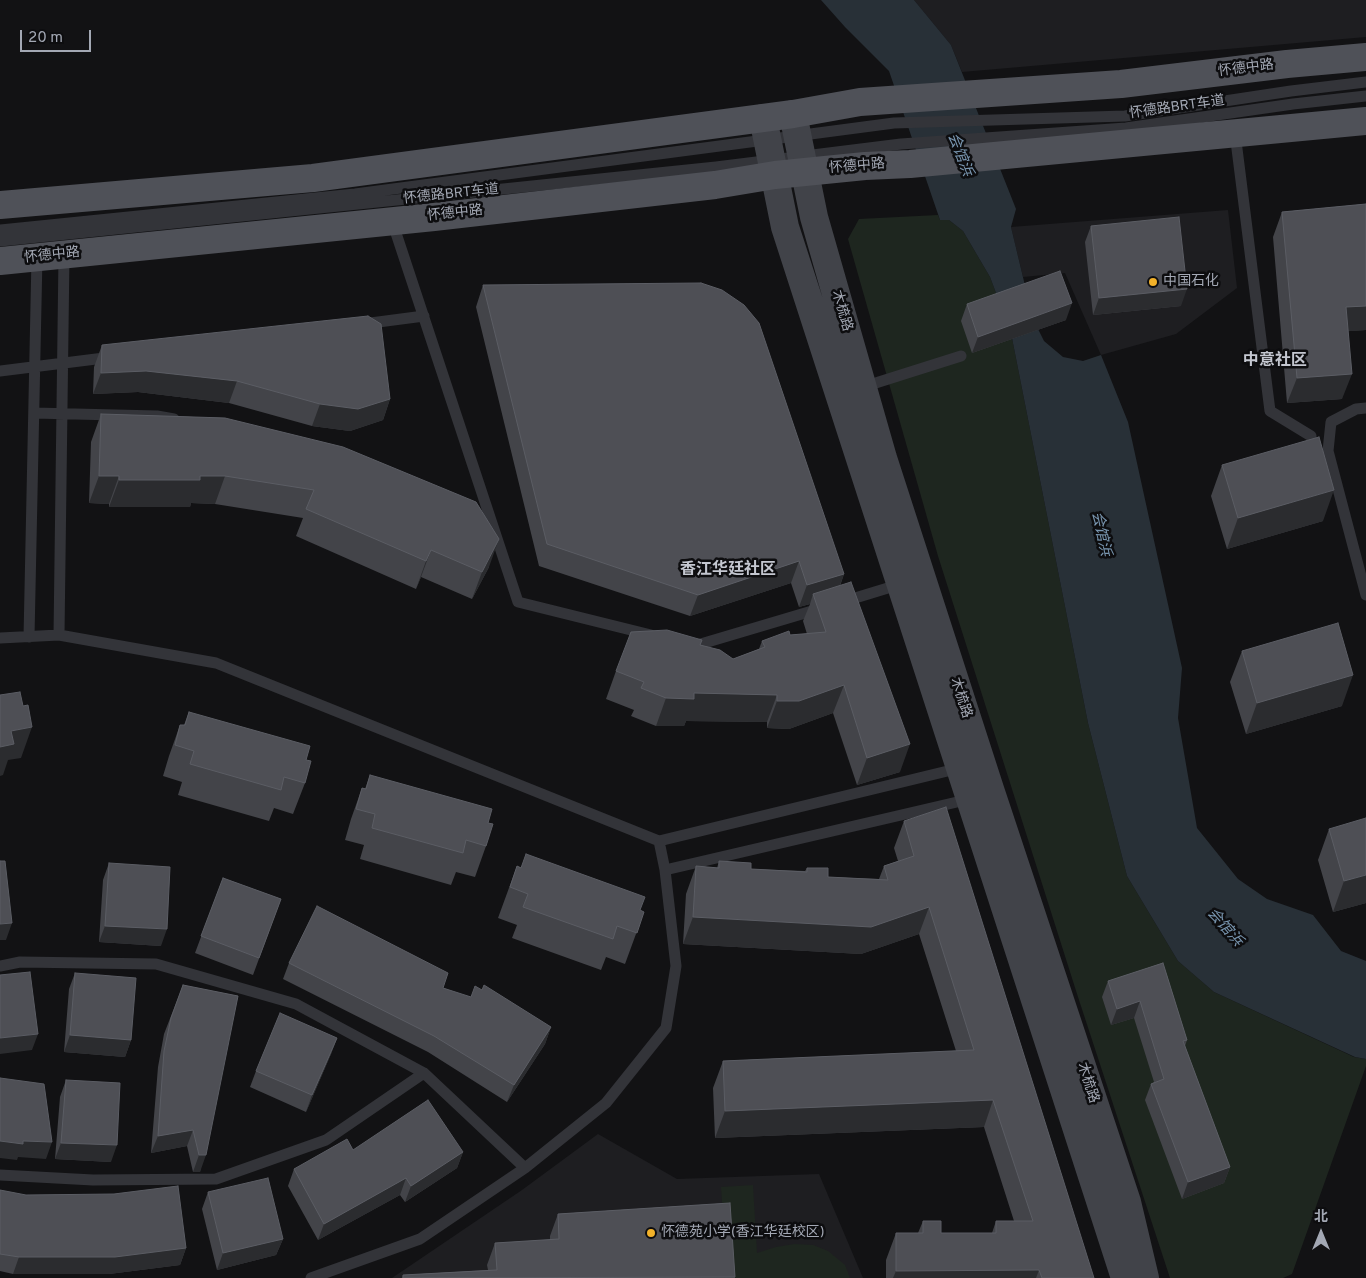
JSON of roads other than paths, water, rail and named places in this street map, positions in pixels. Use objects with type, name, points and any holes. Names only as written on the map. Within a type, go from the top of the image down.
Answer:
[{"type":"main road","name":"怀德中路","points":[[0,261],[392,221],[715,185],[770,148],[799,145],[860,102],[893,111],[976,93],[1120,84],[1287,64],[1366,58]]},
{"type":"main road","points":[[1000,146],[1235,133],[1366,121]]},
{"type":"main road","name":"怀德中路","points":[[0,205],[313,178],[799,145],[865,166],[905,154],[1000,146]]},
{"type":"street","name":"木梳路","points":[[799,145],[814,217],[883,458],[986,780],[1127,1202],[1145,1278]]},
{"type":"street","name":"木梳路","points":[[770,148],[786,227],[1125,1278]]},
{"type":"lane","name":"怀德路BRT车道","points":[[893,111],[988,120],[1125,116],[1291,91],[1366,82]]},
{"type":"lane","name":"怀德路BRT车道","points":[[1000,146],[1293,104],[1366,96]]},
{"type":"lane","points":[[1235,133],[1270,411],[1310,436]]},
{"type":"lane","name":"怀德路BRT车道","points":[[0,230],[355,194],[770,148]]},
{"type":"lane","name":"怀德路BRT车道","points":[[0,241],[770,148]]},
{"type":"lane","points":[[392,221],[518,602],[694,646],[901,584]]},
{"type":"lane","points":[[50,256],[62,363],[59,635]]},
{"type":"lane","points":[[29,636],[35,367],[50,256]]},
{"type":"lane","points":[[355,325],[424,316]]},
{"type":"lane","points":[[0,371],[121,356]]},
{"type":"lane","points":[[863,387],[961,356]]},
{"type":"lane","points":[[1366,408],[1356,409],[1331,422],[1328,451],[1366,595]]},
{"type":"lane","points":[[34,413],[157,416],[184,421]]},
{"type":"lane","points":[[472,508],[489,516]]},
{"type":"lane","points":[[0,638],[59,635],[216,663],[659,841],[960,768]]},
{"type":"lane","points":[[665,870],[970,799]]},
{"type":"lane","points":[[311,1278],[420,1239],[525,1168],[606,1104],[666,1028],[676,966],[665,870],[659,841]]},
{"type":"lane","points":[[0,966],[20,962],[156,964],[296,1004],[424,1073],[525,1168]]},
{"type":"lane","points":[[0,1175],[93,1180],[216,1178],[326,1140],[424,1073]]},
{"type":"water","name":"会馆浜","points":[[821,0],[914,0],[951,45],[1016,209],[1011,227],[1033,319],[1044,341],[1063,357],[1083,361],[1101,355],[1128,422],[1182,668],[1178,718],[1197,828],[1238,879],[1267,899],[1313,915],[1341,951],[1366,961],[1366,1059],[1355,1057],[1214,992],[1178,961],[1127,876],[1088,723],[1011,333],[990,277],[963,231],[949,220],[940,220],[889,71]]},
{"type":"place","name":"中国石化","points":[[1153,282]]},
{"type":"place","name":"怀德苑小学(香江华廷校区)","points":[[651,1233]]},
{"type":"district","name":"中意社区","points":[[1275,362]]},
{"type":"district","name":"香江华廷社区","points":[[728,571]]}]
